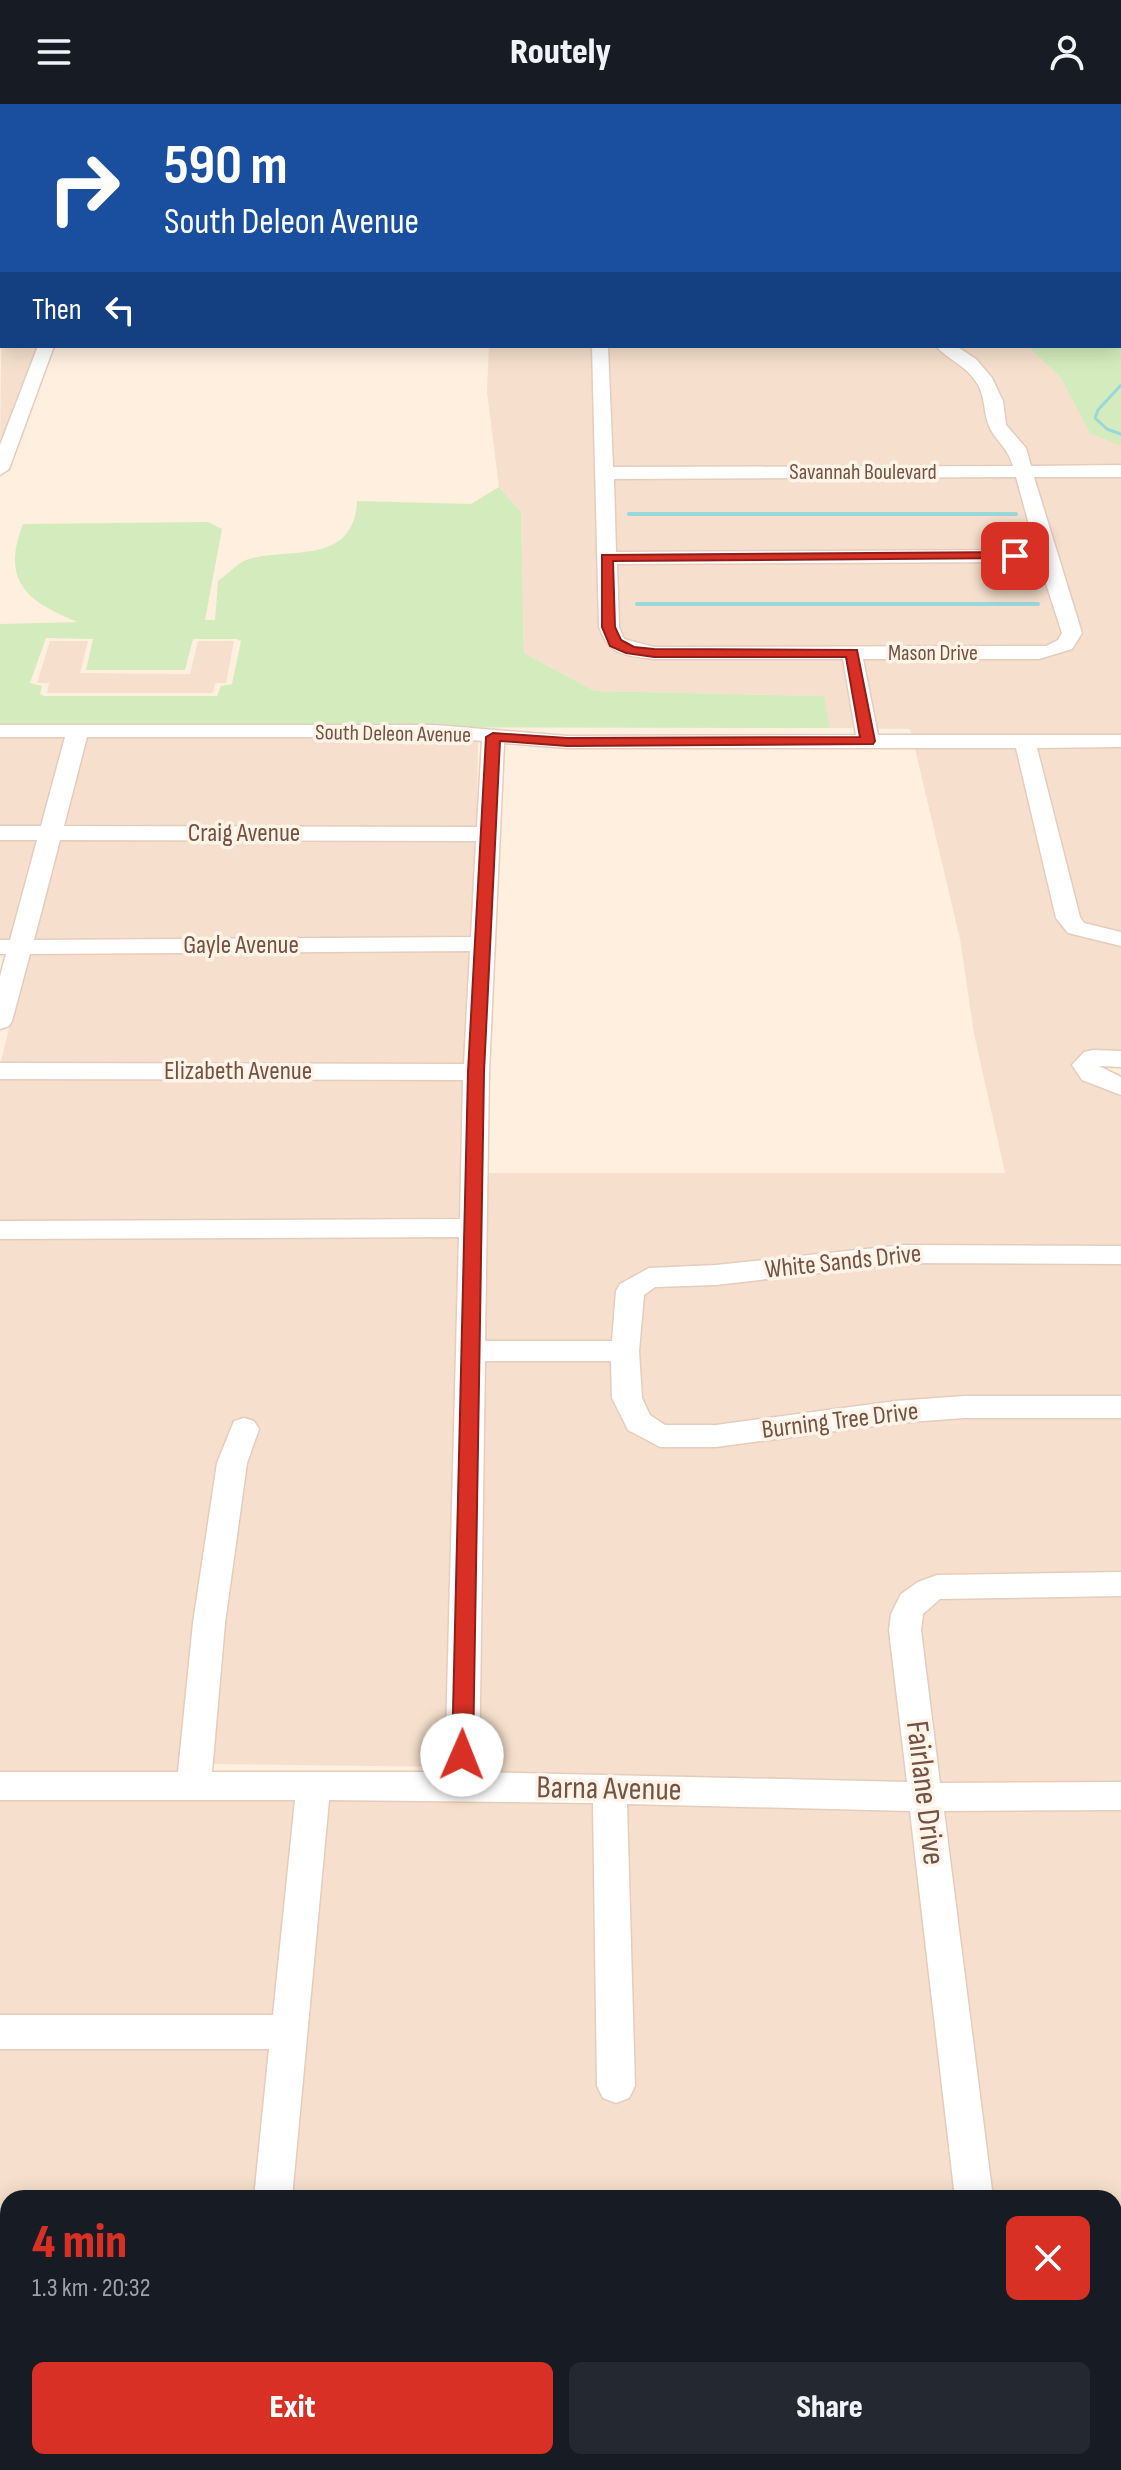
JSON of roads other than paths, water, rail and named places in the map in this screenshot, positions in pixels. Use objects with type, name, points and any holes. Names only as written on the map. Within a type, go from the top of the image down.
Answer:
[{"type":"street","points":[[0,469],[45,348]]},
{"type":"street","name":"Mason Drive","points":[[600,348],[609,633],[615,643],[654,653],[1033,653],[1064,646],[1072,633],[1016,445],[995,423],[994,401],[986,382],[970,363],[947,348]]},
{"type":"street","name":"Savannah Boulevard","points":[[605,473],[1121,471]]},
{"type":"street","points":[[607,558],[1047,556]]},
{"type":"street","points":[[852,653],[868,741]]},
{"type":"street","name":"South Deleon Avenue","points":[[0,731],[435,731],[567,742],[1121,741]]},
{"type":"street","points":[[0,1021],[10,947],[51,833],[78,731]]},
{"type":"street","points":[[462,1786],[476,1072],[493,737]]},
{"type":"street","points":[[1025,741],[1068,918],[1076,928],[1121,939]]},
{"type":"street","name":"Craig Avenue","points":[[0,833],[488,834]]},
{"type":"street","name":"Gayle Avenue","points":[[10,947],[482,944]]},
{"type":"street","points":[[1121,1059],[1093,1058],[1085,1065],[1091,1074],[1121,1087]]},
{"type":"street","name":"Elizabeth Avenue","points":[[0,1071],[476,1072]]},
{"type":"street","points":[[0,1230],[473,1228]]},
{"type":"street","name":"White Sands Drive","points":[[625,1351],[630,1291],[649,1278],[716,1275],[904,1254],[1121,1255]]},
{"type":"street","points":[[470,1351],[625,1351]]},
{"type":"street","name":"Burning Tree Drive","points":[[625,1351],[627,1398],[638,1422],[660,1436],[716,1436],[896,1412],[964,1407],[1121,1407]]},
{"type":"street","points":[[194,1785],[209,1623],[232,1463],[244,1429]]},
{"type":"street","name":"Fairlane Drive","points":[[973,2190],[905,1630],[908,1604],[924,1592],[947,1586],[1121,1584]]},
{"type":"street","points":[[274,2190],[314,1785]]},
{"type":"street","name":"Barna Avenue","points":[[0,1786],[462,1786],[925,1797],[1121,1796]]},
{"type":"street","points":[[610,1788],[616,2086]]},
{"type":"street","points":[[0,2032],[288,2032]]},
{"type":"waterway","points":[[1121,385],[1098,410],[1095,418],[1107,429],[1121,434]]},
{"type":"waterway","points":[[629,514],[1016,514]]},
{"type":"waterway","points":[[637,604],[1038,604]]}]
